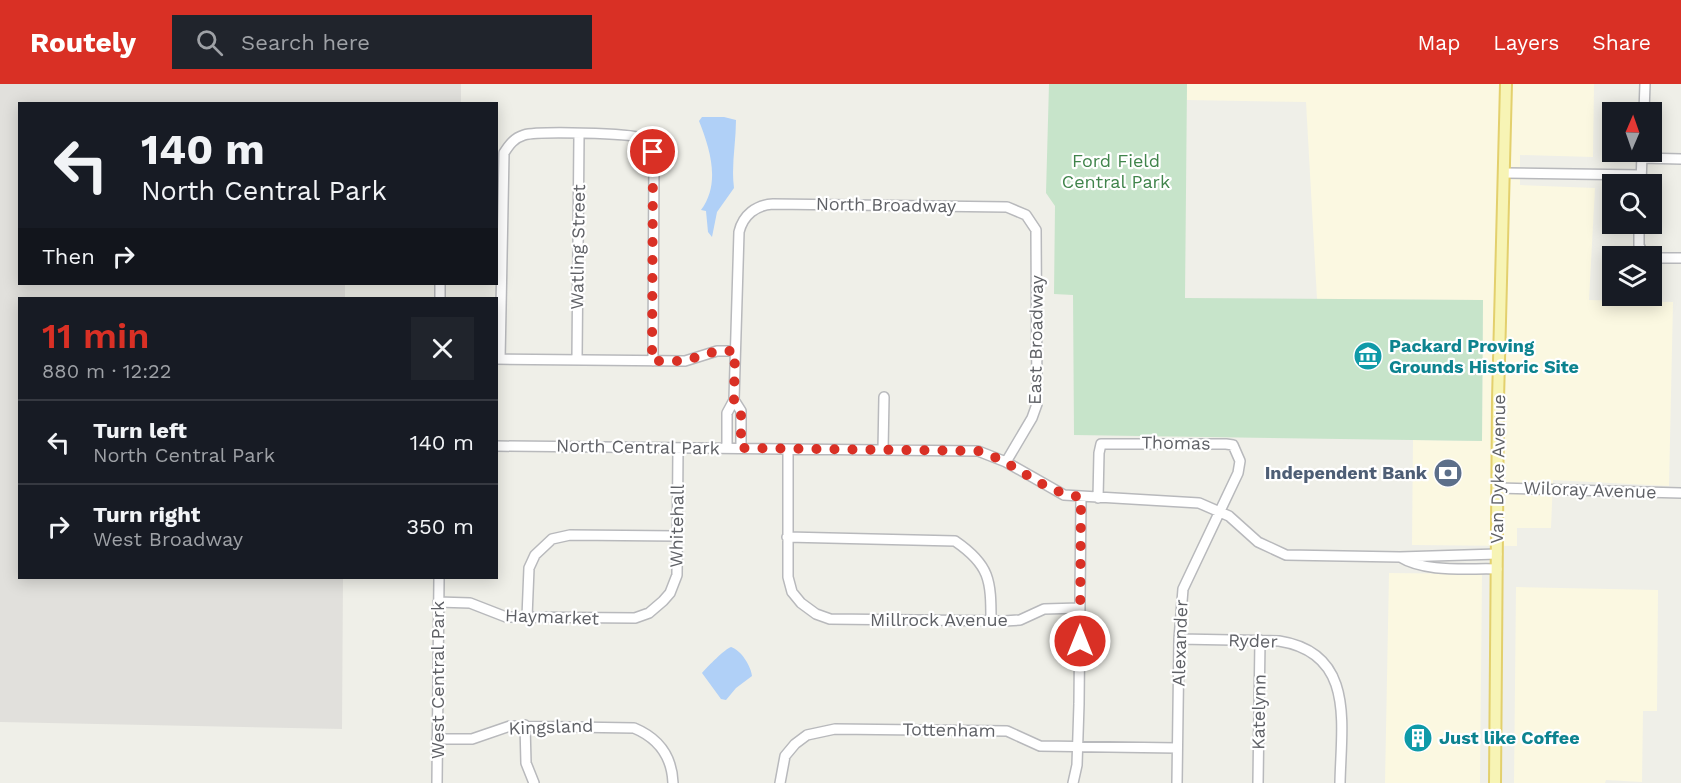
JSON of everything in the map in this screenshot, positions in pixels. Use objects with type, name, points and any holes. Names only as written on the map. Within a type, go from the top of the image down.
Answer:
[{"type":"main road","name":"Van Dyke Avenue","points":[[1495,783],[1506,84]]},
{"type":"street","points":[[1644,102],[1645,84]]},
{"type":"street","points":[[652,361],[655,161],[650,145],[632,135],[531,134],[516,139],[504,153],[499,191],[498,359],[577,359],[652,361],[684,361],[717,351],[735,351],[734,400],[728,413],[727,448]]},
{"type":"street","name":"Watling Street","points":[[577,359],[579,135]]},
{"type":"street","points":[[1662,157],[1681,159]]},
{"type":"street","points":[[1504,173],[1602,178]]},
{"type":"street","name":"North Broadway","points":[[735,351],[739,232],[747,215],[758,207],[773,204],[1007,207],[1026,215]]},
{"type":"street","name":"East Broadway","points":[[1006,462],[1032,418],[1037,404],[1038,243],[1035,227],[1026,215]]},
{"type":"street","points":[[1662,257],[1681,258]]},
{"type":"street","points":[[883,450],[884,397]]},
{"type":"street","points":[[734,400],[741,411],[741,448]]},
{"type":"street","points":[[727,429],[741,429]]},
{"type":"street","name":"Thomas","points":[[1098,498],[1101,444],[1227,444],[1233,445],[1240,461],[1238,473],[1221,511]]},
{"type":"street","name":"North Central Park","points":[[498,446],[978,451],[1006,462],[1057,492],[1081,497],[1199,502],[1221,511],[1258,542],[1286,555],[1400,557],[1497,554]]},
{"type":"street","name":"Whitehall","points":[[663,601],[670,593],[677,575],[678,448]]},
{"type":"street","points":[[788,450],[787,537],[955,541],[974,554],[986,570],[991,590],[991,621]]},
{"type":"street","name":"Wiloray Avenue","points":[[1498,488],[1681,493]]},
{"type":"street","points":[[1073,783],[1078,746],[1081,497]]},
{"type":"street","name":"Alexander","points":[[1178,783],[1179,639],[1183,589],[1221,511]]},
{"type":"street","points":[[527,617],[529,568],[535,555],[552,539],[570,535],[677,536]]},
{"type":"street","name":"Millrock Avenue","points":[[787,537],[788,577],[792,592],[801,603],[816,614],[835,620],[1020,620],[1049,608],[1080,608]]},
{"type":"street","name":"North Central Park","points":[[1400,557],[1411,564],[1425,566],[1497,569]]},
{"type":"street","name":"West Central Park","points":[[437,783],[438,579]]},
{"type":"street","name":"Haymarket","points":[[438,602],[470,603],[500,616],[635,618],[649,612],[663,601]]},
{"type":"street","name":"Ryder","points":[[1179,639],[1260,640],[1294,643],[1322,660],[1336,680],[1340,695],[1340,783]]},
{"type":"street","name":"Katelynn","points":[[1258,783],[1260,640]]},
{"type":"street","points":[[525,725],[526,763],[534,783]]},
{"type":"street","name":"Kingsland","points":[[437,739],[472,739],[503,728],[525,725],[634,728],[646,733],[668,755],[673,783]]},
{"type":"street","name":"Tottenham","points":[[780,783],[785,756],[795,744],[807,735],[835,729],[1007,731],[1040,746],[1177,748]]},
{"type":"shaded area","points":[[0,84],[461,84],[461,102],[18,102],[18,285],[345,285],[345,297],[18,297],[18,579],[343,579],[342,729],[0,722]]},
{"type":"shaded area","points":[[1187,84],[1594,84],[1593,157],[1520,155],[1520,185],[1595,188],[1589,300],[1602,300],[1602,306],[1662,306],[1662,302],[1673,302],[1669,486],[1553,480],[1551,528],[1517,528],[1517,546],[1412,545],[1413,440],[1482,441],[1483,300],[1317,299],[1306,102],[1187,100]]},
{"type":"shaded area","points":[[1389,573],[1482,574],[1480,783],[1385,783]]},
{"type":"shaded area","points":[[1516,587],[1658,590],[1657,711],[1643,711],[1642,782],[1606,780],[1605,783],[1514,783]]},
{"type":"green space","name":"Packard Proving Grounds Historic Site","points":[[1049,84],[1187,84],[1185,298],[1483,300],[1482,441],[1074,435],[1073,295],[1054,294],[1055,206],[1046,193]]},
{"type":"water","points":[[702,117],[724,117],[736,120],[734,188],[717,212],[712,237],[708,232],[706,211],[701,210],[711,189],[712,177],[710,154],[699,121]]},
{"type":"water","points":[[731,647],[745,659],[752,676],[736,688],[726,700],[721,699],[702,673]]},
{"type":"place","name":"Packard Proving Grounds Historic Site","points":[[1368,356]]},
{"type":"place","name":"Independent Bank","points":[[1448,473]]},
{"type":"place","name":"Just like Coffee","points":[[1418,738]]},
{"type":"route","points":[[653,152],[655,161],[652,361],[684,361],[717,351],[735,351],[734,400],[741,411],[741,448],[978,451],[1006,462],[1057,492],[1081,497],[1080,641]]},
{"type":"park label","name":"Ford Field Central Park","points":[[1116,172]]}]
